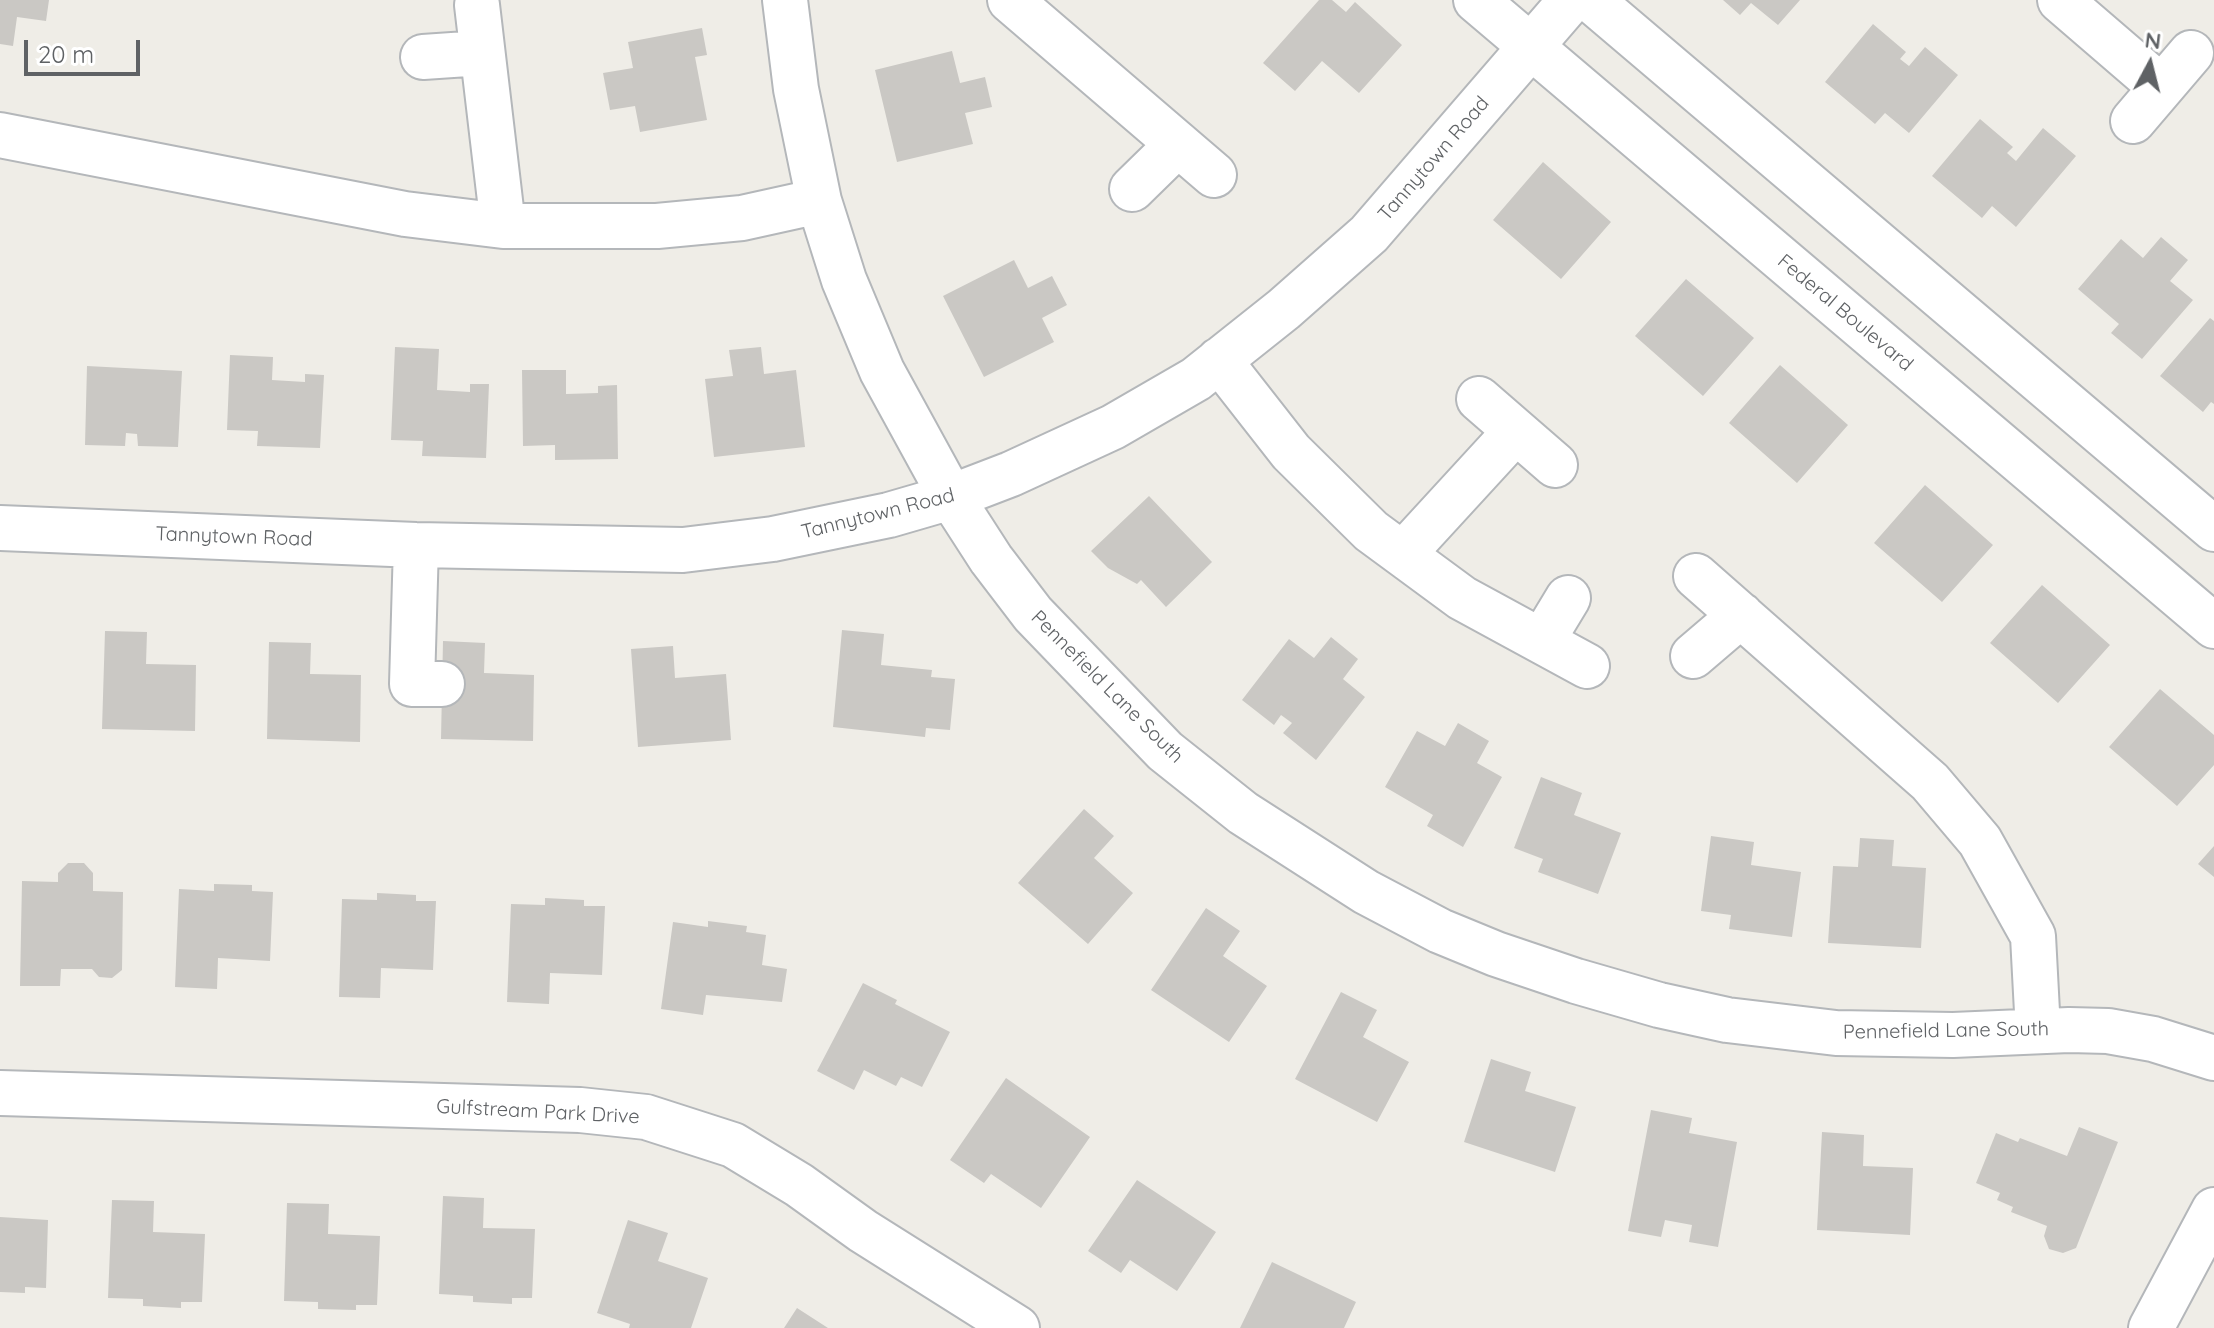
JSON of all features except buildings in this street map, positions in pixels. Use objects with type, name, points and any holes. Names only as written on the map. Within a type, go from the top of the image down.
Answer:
[{"type":"street","name":"Pennefield Lane South","points":[[785,0],[796,89],[819,201],[844,280],[882,371],[951,497],[991,559],[1033,614],[1165,751],[1243,813],[1366,892],[1440,931],[1496,954],[1659,1005],[1727,1020],[1836,1033],[1892,1035],[2108,1031],[2153,1039],[2214,1058]]},
{"type":"street","points":[[1010,0],[1214,175]]},
{"type":"street","name":"Federal Boulevard","points":[[1476,0],[2214,626]]},
{"type":"street","name":"Tannytown Road","points":[[0,528],[416,545],[683,550],[773,539],[889,515],[951,497],[1011,474],[1113,427],[1196,379],[1284,309],[1369,234],[1571,0]]},
{"type":"street","points":[[1591,0],[2214,529]]},
{"type":"street","points":[[2060,0],[2161,87]]},
{"type":"street","points":[[477,5],[503,226]]},
{"type":"street","points":[[423,57],[482,53]]},
{"type":"street","points":[[2133,121],[2191,53]]},
{"type":"street","points":[[0,135],[405,214],[503,226],[657,226],[742,218],[819,201]]},
{"type":"street","points":[[1132,189],[1178,144]]},
{"type":"street","points":[[1219,360],[1291,452],[1371,531],[1462,598],[1587,666]]},
{"type":"street","points":[[1479,399],[1555,465]]},
{"type":"street","points":[[1403,554],[1515,432]]},
{"type":"street","points":[[416,545],[412,684],[442,684]]},
{"type":"street","points":[[1696,576],[1930,782],[1980,841],[2033,936],[2038,1031]]},
{"type":"street","points":[[1542,641],[1568,598]]},
{"type":"street","points":[[1693,656],[1741,615]]},
{"type":"street","name":"Gulfstream Park Drive","points":[[0,1093],[580,1110],[646,1117],[733,1145],[1017,1328]]},
{"type":"street","points":[[2151,1328],[2214,1210]]}]
